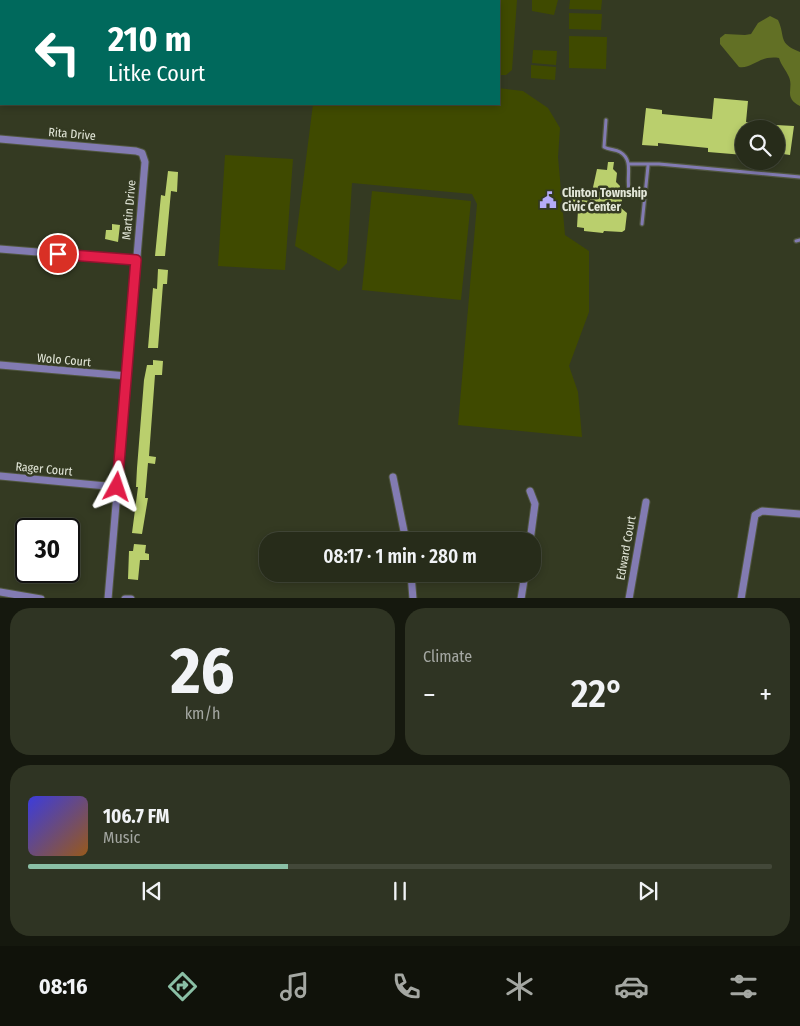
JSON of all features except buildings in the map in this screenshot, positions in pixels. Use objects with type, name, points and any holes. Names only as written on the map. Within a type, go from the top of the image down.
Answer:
[{"type":"street","name":"Rita Drive","points":[[0,139],[142,153]]},
{"type":"street","name":"Martin Drive","points":[[108,598],[145,162],[142,153]]},
{"type":"street","points":[[0,249],[136,260]]},
{"type":"street","name":"Wolo Court","points":[[0,365],[127,376]]},
{"type":"street","name":"Rager Court","points":[[0,476],[117,487]]},
{"type":"street","points":[[392,477],[404,532]]},
{"type":"street","points":[[530,491],[535,504],[531,532]]},
{"type":"street","name":"Edward Court","points":[[629,598],[646,502]]},
{"type":"street","points":[[741,598],[754,518],[762,511],[800,514]]},
{"type":"street","points":[[411,582],[412,598]]},
{"type":"street","points":[[521,598],[524,582]]},
{"type":"street","points":[[0,592],[41,598]]},
{"type":"street","points":[[125,598],[131,598]]},
{"type":"lane","points":[[606,120],[604,148],[622,153],[629,164],[629,189],[633,193],[645,194]]},
{"type":"lane","points":[[629,164],[648,166],[659,164],[800,177]]},
{"type":"lane","points":[[642,224],[648,166]]},
{"type":"shaded area","points":[[500,0],[517,0],[512,70],[506,75],[500,75]]},
{"type":"shaded area","points":[[532,0],[558,0],[554,15],[532,11]]},
{"type":"shaded area","points":[[570,0],[602,0],[601,10],[569,9]]},
{"type":"shaded area","points":[[569,13],[602,14],[601,30],[569,29]]},
{"type":"shaded area","points":[[770,16],[778,20],[783,39],[788,46],[800,52],[800,106],[790,96],[789,77],[779,58],[766,58],[748,66],[739,67],[720,44],[720,38],[725,34],[751,34],[758,23]]},
{"type":"shaded area","points":[[569,36],[607,37],[606,69],[569,68]]},
{"type":"shaded area","points":[[533,50],[557,51],[556,65],[532,63]]},
{"type":"shaded area","points":[[531,65],[556,67],[555,80],[531,78]]},
{"type":"shaded area","points":[[500,88],[523,91],[548,108],[560,128],[558,157],[565,235],[589,251],[589,312],[569,366],[578,392],[582,437],[458,425],[477,204],[472,194],[352,183],[347,263],[339,271],[295,246],[313,105],[500,105]]},
{"type":"shaded area","points":[[225,155],[293,159],[285,270],[218,266]]},
{"type":"shaded area","points":[[372,191],[471,201],[461,300],[362,290]]},
{"type":"place","name":"Clinton Township Civic Center","points":[[548,200]]},
{"type":"route","points":[[58,254],[136,260],[117,487]]}]
